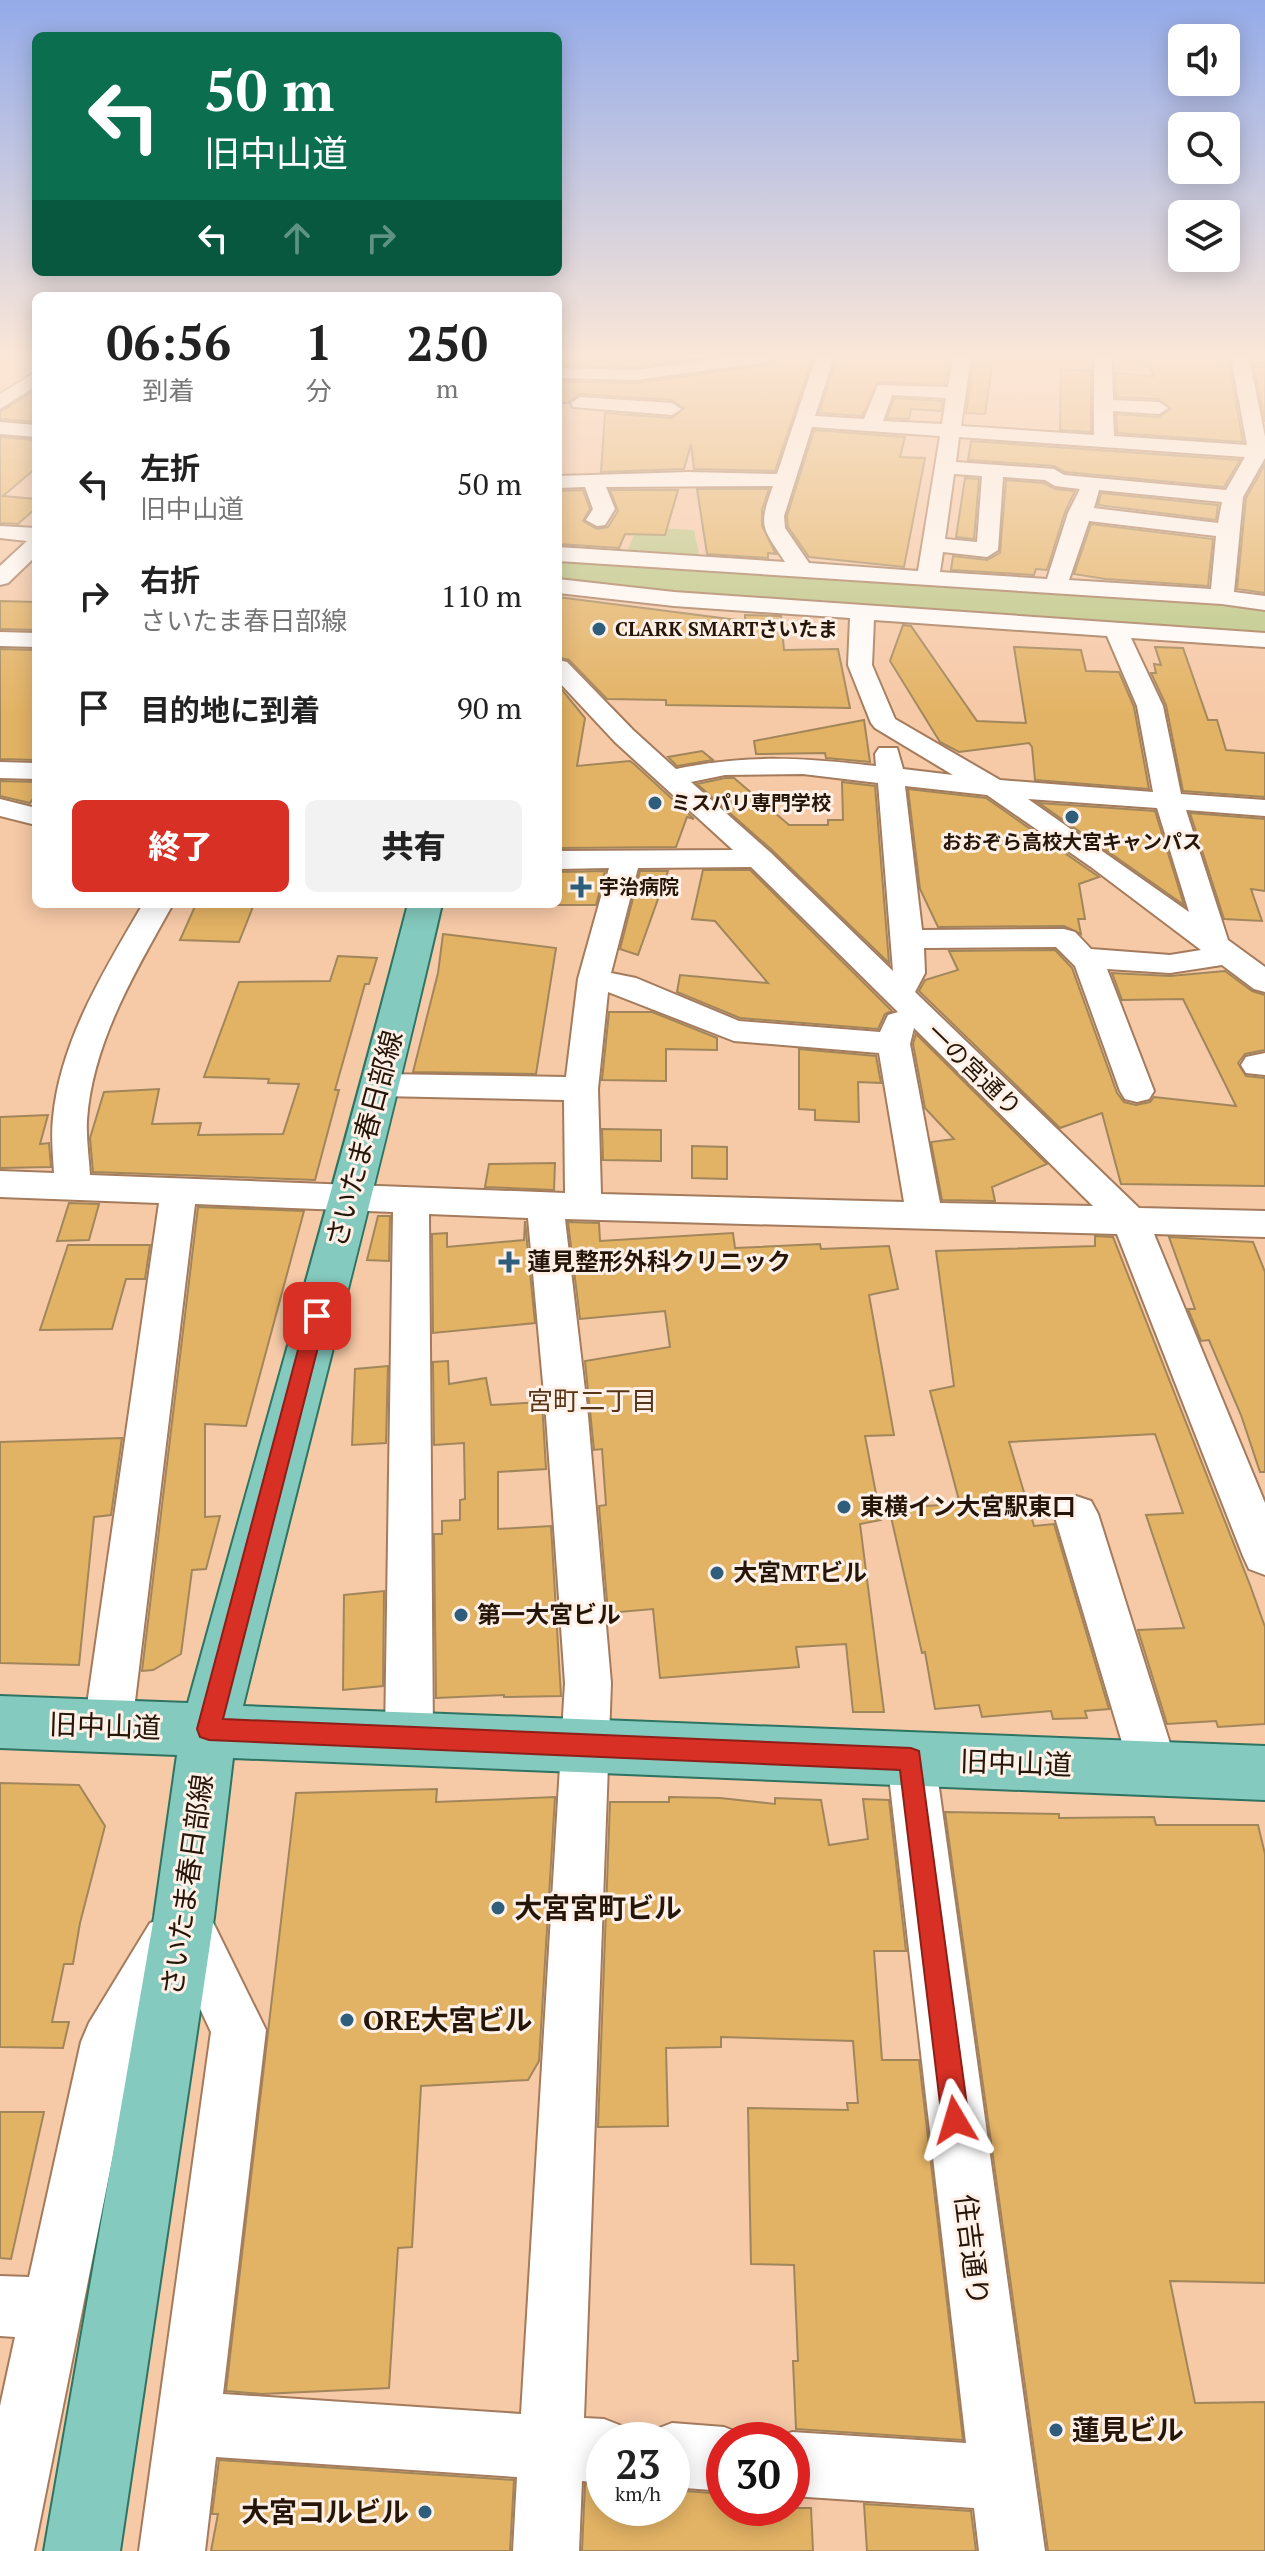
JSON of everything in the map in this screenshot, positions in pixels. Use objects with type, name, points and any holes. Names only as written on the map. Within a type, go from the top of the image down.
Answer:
[{"type":"main road","name":"さいたま春日部線","points":[[82,2551],[184,1917],[209,1729],[348,1197],[381,1085],[424,908]]},
{"type":"main road","name":"旧中山道","points":[[0,1722],[585,1744],[1264,1776]]},
{"type":"street","points":[[786,476],[776,501],[774,528],[801,569]]},
{"type":"street","points":[[928,577],[945,476]]},
{"type":"street","points":[[934,545],[987,550],[993,476]]},
{"type":"street","points":[[1054,476],[1055,480],[1233,497]]},
{"type":"street","points":[[1222,597],[1233,497],[1246,476]]},
{"type":"street","points":[[562,482],[785,480]]},
{"type":"street","points":[[592,481],[604,509],[597,520]]},
{"type":"street","points":[[1056,586],[1092,482]]},
{"type":"street","points":[[1079,513],[1227,531]]},
{"type":"street","points":[[0,532],[32,535]]},
{"type":"street","points":[[0,578],[32,548]]},
{"type":"street","points":[[562,554],[1222,597],[1265,603]]},
{"type":"street","points":[[562,586],[674,599],[1265,640]]},
{"type":"street","points":[[862,613],[860,665],[884,723],[908,939],[909,973],[894,1044],[924,1215]]},
{"type":"street","points":[[1116,630],[1150,706],[1169,801],[1221,949]]},
{"type":"street","points":[[0,639],[32,640]]},
{"type":"street","name":"一の宮通り","points":[[562,671],[624,736],[760,858],[1130,1221],[1265,1556]]},
{"type":"street","points":[[884,723],[994,788],[1265,982]]},
{"type":"street","points":[[671,778],[725,767],[803,766],[994,788],[1265,808]]},
{"type":"street","points":[[0,770],[32,771]]},
{"type":"street","points":[[0,807],[32,816]]},
{"type":"street","points":[[562,860],[760,858]]},
{"type":"street","points":[[546,2551],[577,2449],[588,1683],[567,1416],[564,1206],[594,979],[625,861]]},
{"type":"street","points":[[73,1185],[70,1112],[84,1061],[123,965],[156,908]]},
{"type":"street","points":[[908,939],[1064,938],[1082,958],[1170,964],[1221,949]]},
{"type":"street","points":[[1088,959],[1137,1091]]},
{"type":"street","points":[[594,979],[625,985],[734,1031],[894,1044]]},
{"type":"street","points":[[381,1085],[581,1089]]},
{"type":"street","points":[[0,1184],[564,1206],[1265,1224]]},
{"type":"street","points":[[108,1726],[179,1190]]},
{"type":"street","points":[[409,1737],[411,1200]]},
{"type":"street","points":[[1076,1514],[1154,1769]]},
{"type":"street","name":"住吉通り","points":[[911,1759],[1012,2551]]},
{"type":"street","points":[[1,2551],[26,2307],[108,2042],[184,1917]]},
{"type":"street","points":[[172,2551],[191,2424],[239,2030],[184,1917]]},
{"type":"street","points":[[191,2424],[577,2449]]},
{"type":"street","points":[[810,2465],[1002,2478]]},
{"type":"green space","points":[[636,529],[694,530],[699,554],[628,550]]},
{"type":"green space","points":[[562,557],[1265,607],[1265,639],[562,584]]},
{"type":"building","points":[[0,476],[27,476],[3,496],[32,499],[32,512],[18,524],[0,523]]},
{"type":"building","points":[[800,476],[922,476],[904,567],[809,557],[788,527],[787,516]]},
{"type":"building","points":[[1108,476],[1230,476],[1224,487]]},
{"type":"building","points":[[1258,476],[1265,476],[1265,593],[1237,589],[1246,498]]},
{"type":"building","points":[[965,478],[979,479],[974,539],[956,537]]},
{"type":"building","points":[[1006,480],[1044,483],[1055,489],[1075,491],[1065,512],[1047,570],[1036,569],[1034,575],[951,570],[953,556],[987,560],[1000,553]]},
{"type":"building","points":[[697,489],[769,489],[762,510],[762,526],[776,554],[768,553],[768,558],[707,554]]},
{"type":"building","points":[[583,490],[590,509],[583,521],[597,529],[608,527],[618,511],[610,490],[678,490],[665,535],[625,534],[619,548],[562,544],[562,491]]},
{"type":"building","points":[[1101,493],[1218,505],[1216,520],[1098,505]]},
{"type":"building","points":[[1091,524],[1213,539],[1208,586],[1074,574]]},
{"type":"building","points":[[562,598],[745,621],[745,615],[781,616],[784,650],[838,649],[850,708],[666,705],[666,700],[607,699],[569,660],[562,658]]},
{"type":"building","points":[[0,601],[32,602],[32,630],[0,629]]},
{"type":"building","points":[[903,625],[911,626],[977,721],[1026,723],[1014,647],[1081,650],[1086,671],[1119,672],[1134,707],[1149,789],[1035,780],[1029,743],[959,752],[940,742],[890,661]]},
{"type":"building","points":[[1155,647],[1183,648],[1208,720],[1217,720],[1226,750],[1265,753],[1265,797],[1183,791],[1166,705],[1151,673],[1156,673],[1154,664],[1161,665]]},
{"type":"building","points":[[0,649],[32,650],[32,760],[0,759]]},
{"type":"building","points":[[562,690],[585,718],[577,766],[630,761],[634,764],[694,819],[687,817],[676,847],[562,848]]},
{"type":"building","points":[[864,720],[870,762],[826,758],[825,753],[756,754],[754,741]]},
{"type":"building","points":[[702,751],[713,760],[677,766],[668,757]]},
{"type":"building","points":[[734,778],[789,825],[828,825],[828,820],[843,820],[842,782],[875,786],[889,963],[772,850],[697,784]]},
{"type":"building","points":[[0,781],[32,782],[30,803],[0,796]]},
{"type":"building","points":[[908,789],[986,798],[1099,877],[1079,884],[1085,919],[1078,919],[1081,934],[1064,926],[938,927],[920,889]]},
{"type":"building","points":[[1039,803],[1155,811],[1184,905]]},
{"type":"building","points":[[1190,813],[1265,819],[1265,891],[1251,889],[1262,921],[1224,919]]},
{"type":"building","points":[[703,870],[750,870],[892,1011],[885,1014],[878,1029],[740,1018],[677,992],[680,975],[768,983],[715,921],[692,919]]},
{"type":"building","name":"宇治病院","points":[[605,871],[596,905],[562,905],[562,872]]},
{"type":"building","points":[[640,871],[668,871],[638,955],[620,949]]},
{"type":"building","points":[[194,908],[252,908],[239,942],[180,940]]},
{"type":"building","points":[[443,934],[556,948],[536,1074],[413,1072],[438,973]]},
{"type":"building","points":[[1055,950],[1072,968],[1117,1093],[1124,1102],[1136,1105],[1150,1102],[1154,1097],[1236,1106],[1183,999],[1122,1000],[1112,973],[1170,976],[1225,971],[1252,991],[1265,995],[1265,1050],[1245,1054],[1238,1063],[1246,1076],[1265,1078],[1265,1186],[1121,1184],[1102,1113],[1060,1128],[919,991],[925,980],[958,970],[949,951]]},
{"type":"building","points":[[338,956],[377,958],[369,984],[365,984],[335,1090],[339,1090],[315,1180],[93,1172],[90,1138],[104,1092],[159,1089],[152,1124],[201,1123],[198,1135],[283,1134],[299,1084],[268,1083],[269,1079],[204,1077],[239,982],[330,981]]},
{"type":"building","points":[[609,1012],[652,1012],[717,1038],[717,1050],[666,1049],[666,1081],[602,1080]]},
{"type":"building","points":[[916,1034],[1047,1164],[992,1187],[995,1201],[942,1200],[931,1142],[954,1139],[925,1108],[913,1044]]},
{"type":"building","points":[[799,1049],[876,1056],[881,1083],[858,1082],[859,1122],[815,1120],[815,1110],[799,1109]]},
{"type":"building","points":[[48,1115],[40,1144],[49,1143],[51,1167],[0,1168],[0,1117]]},
{"type":"building","points":[[602,1129],[661,1130],[661,1161],[603,1160]]},
{"type":"building","points":[[692,1146],[727,1147],[727,1179],[692,1178]]},
{"type":"building","points":[[555,1163],[554,1190],[485,1187],[489,1164]]},
{"type":"building","points":[[69,1203],[99,1204],[89,1240],[57,1241]]},
{"type":"building","points":[[198,1207],[304,1211],[246,1426],[205,1424],[205,1517],[220,1516],[206,1569],[192,1570],[181,1654],[153,1670],[142,1671]]},
{"type":"building","points":[[378,1216],[390,1216],[389,1261],[367,1260]]},
{"type":"building","points":[[525,1221],[535,1323],[433,1333],[432,1234],[447,1233],[447,1247],[524,1240]]},
{"type":"building","points":[[568,1222],[599,1223],[600,1241],[733,1233],[735,1248],[820,1244],[821,1249],[889,1246],[898,1289],[869,1295],[894,1435],[865,1436],[881,1520],[860,1524],[884,1712],[853,1712],[846,1644],[796,1647],[799,1667],[660,1678],[653,1609],[608,1613],[599,1506],[606,1505],[602,1449],[594,1450],[585,1361],[670,1347],[665,1311],[580,1319]]},
{"type":"building","points":[[1095,1236],[1113,1237],[1265,1627],[1265,1724],[1218,1727],[1216,1721],[1167,1724],[1138,1630],[1184,1628],[1146,1515],[1183,1513],[1155,1434],[1009,1442],[1034,1526],[1054,1524],[1109,1709],[1085,1711],[1087,1718],[1053,1719],[1051,1711],[982,1717],[979,1705],[935,1709],[925,1652],[922,1653],[889,1508],[960,1504],[930,1391],[954,1386],[936,1251],[1095,1246]]},
{"type":"building","points":[[1169,1237],[1253,1242],[1265,1272],[1265,1472],[1260,1472],[1241,1415],[1209,1340],[1201,1341],[1188,1309],[1195,1309]]},
{"type":"building","points":[[68,1245],[150,1245],[145,1279],[126,1279],[112,1329],[40,1330]]},
{"type":"building","points":[[448,1361],[449,1384],[486,1378],[491,1405],[542,1402],[546,1469],[498,1472],[498,1529],[551,1526],[561,1696],[436,1698],[434,1534],[442,1534],[442,1521],[460,1520],[460,1500],[465,1499],[464,1443],[434,1445],[433,1362]]},
{"type":"building","points":[[388,1366],[386,1443],[352,1445],[355,1369]]},
{"type":"building","points":[[122,1438],[111,1515],[94,1517],[79,1665],[0,1663],[0,1442]]},
{"type":"building","points":[[384,1591],[383,1686],[343,1690],[344,1595]]},
{"type":"building","points":[[0,1783],[79,1785],[105,1826],[80,1923],[73,1964],[64,1964],[52,2022],[69,2022],[63,2048],[0,2047]]},
{"type":"building","name":"ORE大宮ビル","points":[[437,1789],[436,1802],[555,1797],[539,2061],[528,2080],[421,2086],[412,2247],[398,2248],[389,2388],[262,2394],[226,2391],[296,1793]]},
{"type":"building","points":[[669,1797],[775,1804],[775,1798],[821,1800],[829,1845],[868,1839],[863,1799],[889,1800],[906,1951],[874,1951],[882,2060],[919,2060],[963,2440],[810,2430],[810,2422],[796,2422],[793,2361],[798,2361],[794,2265],[751,2264],[748,2108],[848,2110],[847,2103],[858,2103],[853,2041],[721,2037],[721,2047],[666,2048],[668,2126],[598,2127],[610,1802],[669,1802]]},
{"type":"building","points":[[945,1812],[1059,1814],[1059,1818],[1154,1817],[1156,1825],[1258,1825],[1265,1854],[1265,2283],[1170,2281],[1195,2403],[1265,2402],[1265,2551],[1048,2551]]},
{"type":"building","points":[[0,2112],[44,2112],[11,2259],[0,2258]]},
{"type":"building","points":[[219,2460],[514,2480],[510,2551],[211,2551],[218,2514],[212,2514]]},
{"type":"building","points":[[585,2484],[586,2526],[690,2526],[690,2491],[706,2493],[706,2526],[810,2526],[811,2508],[813,2551],[582,2551]]},
{"type":"building","points":[[864,2504],[971,2511],[976,2551],[867,2551]]},
{"type":"place","name":"CLARK SMARTさいたま","points":[[599,629]]},
{"type":"place","name":"ミスパリ専門学校","points":[[655,803]]},
{"type":"place","name":"おおぞら高校大宮キャンパス","points":[[1072,817]]},
{"type":"place","name":"宇治病院","points":[[581,887]]},
{"type":"place","name":"蓮見整形外科クリニック","points":[[509,1262]]},
{"type":"place","name":"東横イン大宮駅東口","points":[[844,1507]]},
{"type":"place","name":"大宮MTビル","points":[[717,1573]]},
{"type":"place","name":"第一大宮ビル","points":[[461,1615]]},
{"type":"place","name":"大宮宮町ビル","points":[[498,1908]]},
{"type":"place","name":"ORE大宮ビル","points":[[347,2020]]},
{"type":"place","name":"蓮見ビル","points":[[1056,2430]]},
{"type":"place","name":"大宮コルビル","points":[[425,2512]]},
{"type":"district","name":"宮町二丁目","points":[[592,1401]]},
{"type":"route","points":[[317,1316],[209,1729],[911,1759],[955,2120]]}]
